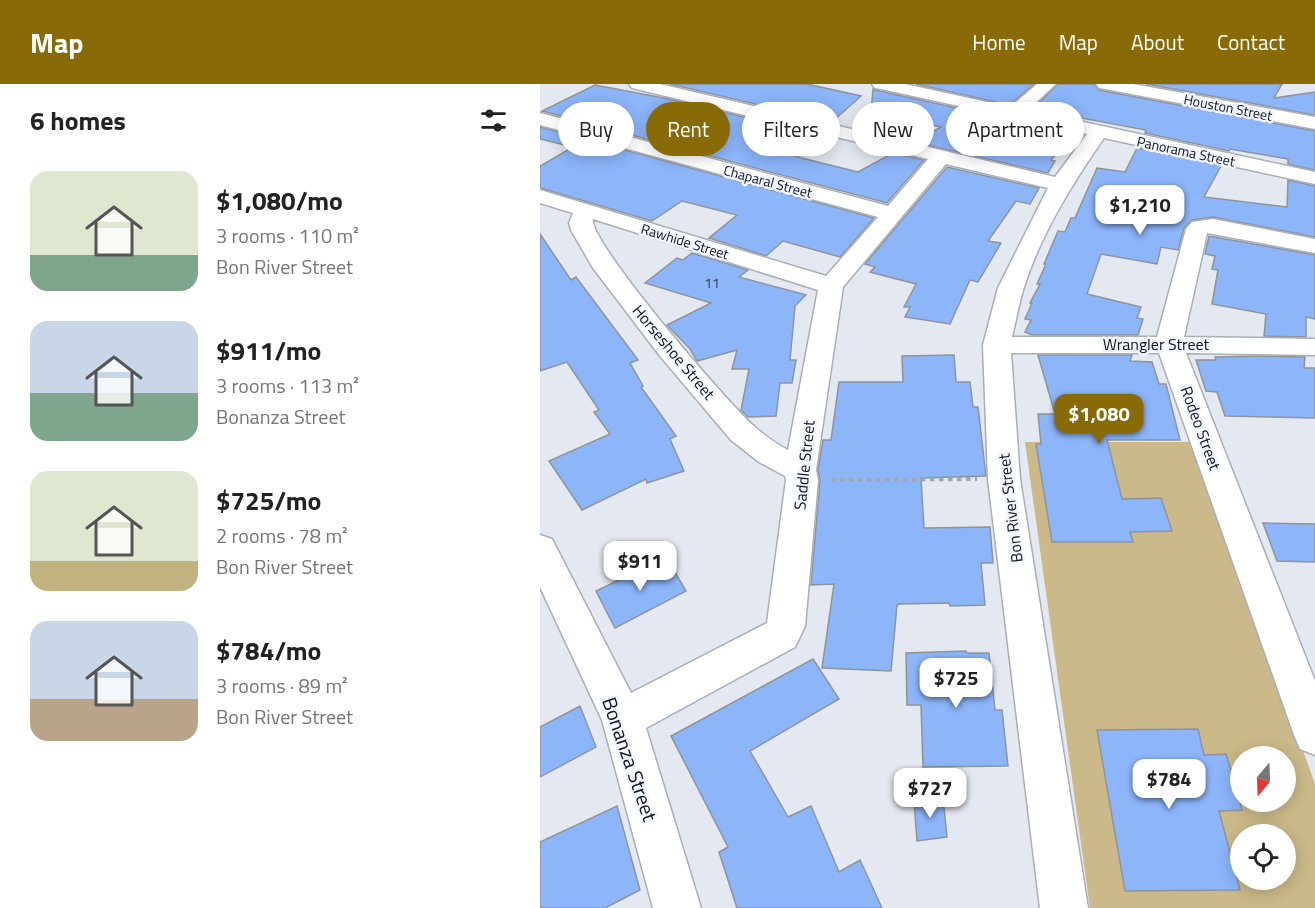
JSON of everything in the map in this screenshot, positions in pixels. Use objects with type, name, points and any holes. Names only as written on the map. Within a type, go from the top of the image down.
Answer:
[{"type":"street","points":[[638,84],[1060,185]]},
{"type":"street","name":"Panorama Street","points":[[881,84],[964,102]]},
{"type":"street","points":[[1027,102],[1047,84]]},
{"type":"street","name":"Houston Street","points":[[1105,84],[1315,123]]},
{"type":"street","name":"Chaparal Street","points":[[540,119],[892,214]]},
{"type":"street","name":"Panorama Street","points":[[1084,128],[1315,178]]},
{"type":"street","name":"Bon River Street","points":[[1064,908],[1004,479],[997,345],[1011,288],[1060,185],[1099,131]]},
{"type":"street","points":[[831,286],[942,156]]},
{"type":"street","name":"Rawhide Street","points":[[540,196],[831,286]]},
{"type":"street","name":"Horseshoe Street","points":[[585,211],[579,223],[602,263],[670,350],[742,433],[801,475]]},
{"type":"street","points":[[1169,344],[1197,230],[1200,227],[1213,226],[1315,246]]},
{"type":"street","name":"Saddle Street","points":[[622,719],[781,635],[786,626],[801,475],[831,286]]},
{"type":"street","name":"Wrangler Street","points":[[997,345],[1169,344],[1315,347]]},
{"type":"street","name":"Rodeo Street","points":[[1169,344],[1315,735]]},
{"type":"street","name":"Bonanza Street","points":[[540,549],[622,719],[677,908]]},
{"type":"path","points":[[801,475],[1004,479]]},
{"type":"shaded area","points":[[1025,442],[1192,442],[1315,784],[1315,908],[1090,908]]},
{"type":"building","points":[[670,84],[807,84],[861,96],[840,115],[840,102],[747,102]]},
{"type":"building","points":[[916,84],[1034,84],[1013,102],[996,102]]},
{"type":"building","points":[[1058,84],[1094,84],[1099,90],[1315,131],[1315,170],[1288,164],[1288,159],[1230,149],[1229,151],[1145,133],[1146,130],[1084,118],[1084,102],[1040,102]]},
{"type":"building","points":[[1146,84],[1282,84],[1274,98],[1315,92],[1315,115]]},
{"type":"building","points":[[595,85],[681,102],[646,102],[646,139],[634,136],[634,102],[560,102]]},
{"type":"building","points":[[873,89],[930,102],[872,102]]},
{"type":"building","points":[[558,103],[558,115],[542,111]]},
{"type":"building","points":[[934,103],[946,106],[946,149],[934,147],[934,131],[941,127],[934,126]]},
{"type":"building","points":[[730,114],[742,117],[742,156],[794,156],[858,172],[887,156],[906,156],[924,160],[887,203],[711,156],[730,156]]},
{"type":"building","points":[[540,127],[558,132],[558,143],[540,139]]},
{"type":"building","points":[[1137,148],[1221,166],[1204,197],[1287,207],[1288,180],[1315,186],[1315,237],[1213,217],[1192,220],[1184,228],[1178,250],[1161,247],[1157,264],[1101,254],[1087,294],[1141,307],[1137,318],[1143,319],[1138,335],[1032,335],[1025,332],[1031,320],[1025,319],[1032,303],[1030,303],[1040,284],[1037,284],[1058,231],[1065,232],[1071,218],[1075,218],[1097,168],[1125,172]]},
{"type":"building","points":[[634,153],[874,218],[840,257],[783,241],[766,256],[709,238],[737,215],[682,201],[652,221],[540,188],[540,166],[558,156],[634,156]]},
{"type":"building","points":[[975,156],[1055,156],[1051,160],[1055,161],[1048,173]]},
{"type":"building","points":[[947,167],[1039,188],[1030,204],[1016,201],[988,241],[1001,243],[978,282],[970,280],[950,324],[905,317],[910,307],[904,307],[916,284],[870,272],[875,267],[865,264]]},
{"type":"building","points":[[540,234],[571,280],[576,277],[638,360],[630,363],[643,386],[641,387],[676,436],[670,439],[684,471],[647,483],[646,479],[582,510],[549,461],[610,434],[594,412],[599,410],[567,362],[540,371]]},
{"type":"building","points":[[1209,236],[1315,255],[1315,319],[1306,317],[1306,337],[1264,336],[1266,314],[1212,304],[1218,270],[1212,269],[1215,256],[1205,254]]},
{"type":"building","points":[[692,253],[748,270],[739,277],[806,295],[795,306],[790,360],[796,360],[792,383],[780,383],[776,416],[748,417],[741,410],[749,369],[732,369],[737,350],[697,361],[690,349],[667,325],[711,303],[645,283],[677,258],[683,260]]},
{"type":"building","points":[[954,355],[956,382],[970,382],[973,407],[978,407],[986,476],[921,478],[924,528],[990,527],[993,563],[981,563],[985,605],[899,604],[897,605],[891,671],[822,668],[834,584],[811,585],[820,480],[818,470],[823,440],[831,440],[839,382],[903,382],[902,356]]},
{"type":"building","points":[[1038,355],[1132,355],[1130,361],[1152,362],[1159,384],[1166,384],[1180,440],[1107,440],[1122,499],[1161,498],[1172,531],[1130,532],[1133,542],[1052,542],[1036,444],[1041,444],[1038,414],[1055,414]]},
{"type":"building","points":[[1215,357],[1305,357],[1304,368],[1315,368],[1315,418],[1225,416],[1217,392],[1206,391],[1196,360],[1216,360]]},
{"type":"building","points":[[1263,523],[1315,524],[1315,562],[1277,561]]},
{"type":"building","points":[[666,557],[686,591],[615,628],[596,591]]},
{"type":"building","points":[[966,651],[967,653],[989,653],[995,710],[1002,710],[1008,766],[923,767],[921,705],[907,705],[906,653]]},
{"type":"building","points":[[813,659],[839,699],[750,751],[788,817],[811,806],[839,872],[860,860],[882,908],[737,908],[719,852],[728,847],[671,736]]},
{"type":"building","points":[[580,706],[596,747],[540,777],[540,727]]},
{"type":"building","points":[[1198,729],[1204,755],[1226,754],[1230,768],[1230,811],[1219,811],[1230,852],[1230,890],[1240,890],[1125,891],[1097,730]]},
{"type":"building","points":[[943,798],[947,837],[917,841],[914,801]]},
{"type":"building","points":[[617,806],[640,890],[605,908],[540,908],[540,842]]}]
